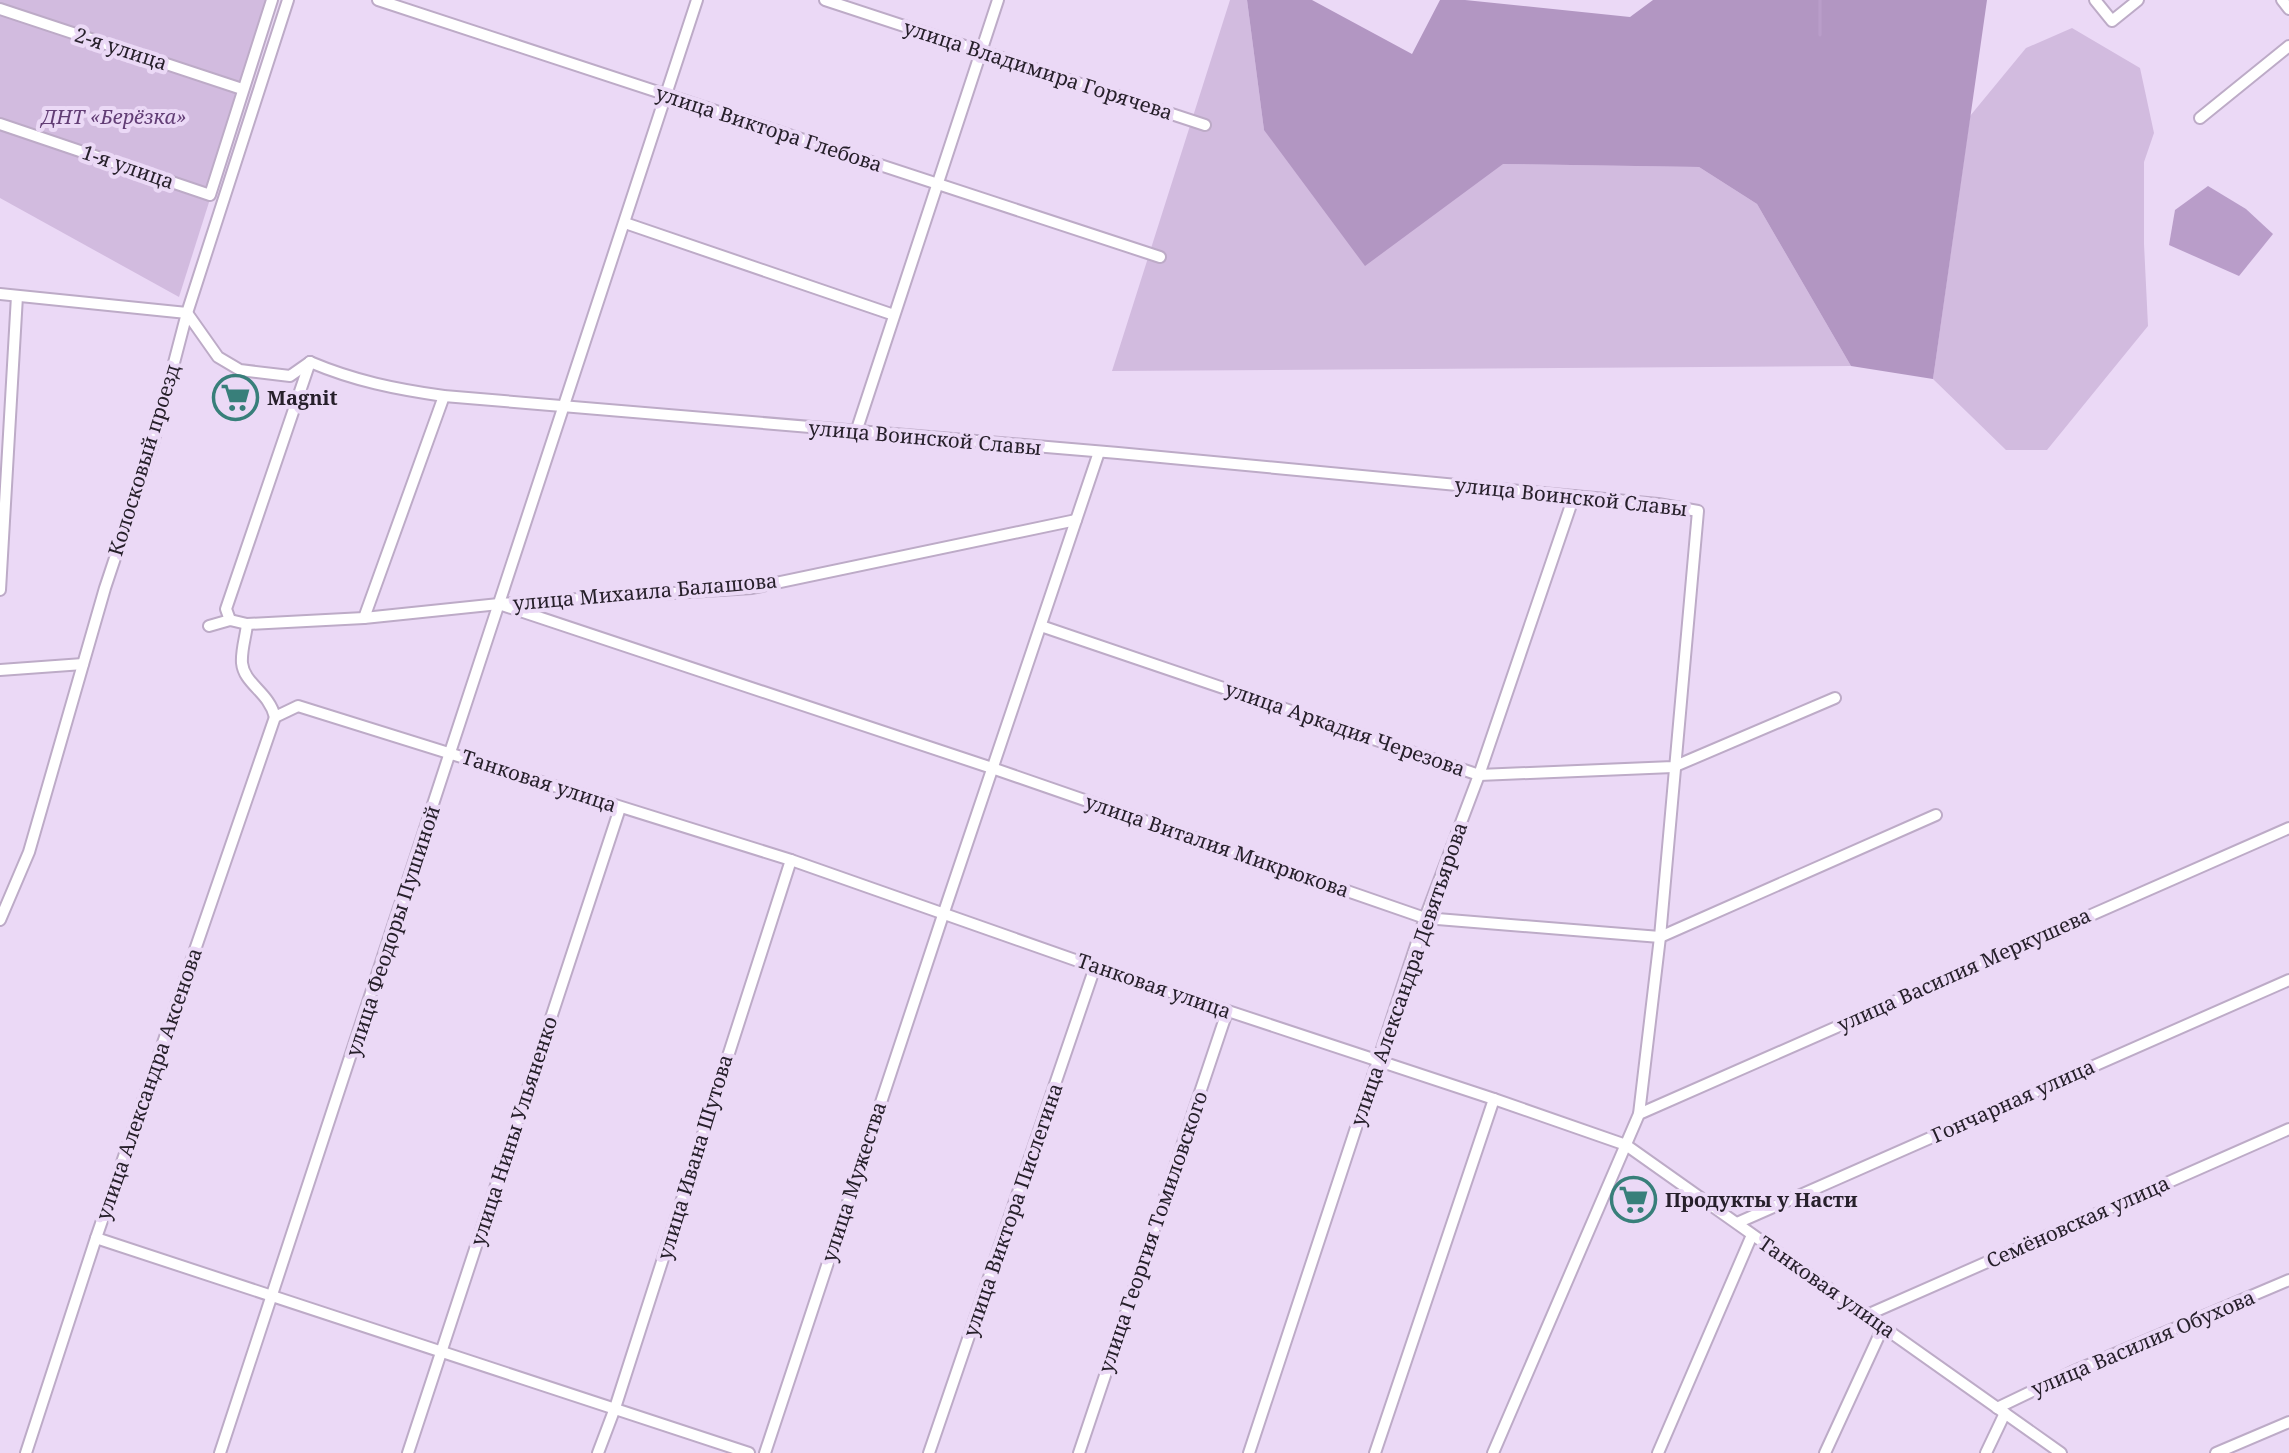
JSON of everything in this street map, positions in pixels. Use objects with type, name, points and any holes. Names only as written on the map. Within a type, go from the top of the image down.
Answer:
[{"type":"street","points":[[242,89],[272,0]]},
{"type":"street","name":"Колосковый проезд","points":[[0,920],[29,852],[83,664],[152,447],[187,313],[288,0]]},
{"type":"street","name":"улица Виктора Глебова","points":[[378,0],[1160,257]]},
{"type":"street","name":"улица Феодоры Пушиной","points":[[220,1453],[697,0]]},
{"type":"street","name":"улица Владимира Горячева","points":[[825,0],[1205,125]]},
{"type":"street","points":[[856,432],[998,0]]},
{"type":"street","points":[[2095,0],[2112,21],[2138,0]]},
{"type":"street","points":[[2282,0],[2289,9]]},
{"type":"street","name":"2-я улица","points":[[0,9],[242,89]]},
{"type":"street","points":[[2200,118],[2289,46]]},
{"type":"street","name":"1-я улица","points":[[0,124],[210,195],[242,89]]},
{"type":"street","points":[[625,223],[894,315]]},
{"type":"street","points":[[0,294],[187,313],[218,357],[240,370],[290,376],[310,362]]},
{"type":"street","points":[[0,590],[17,296]]},
{"type":"street","points":[[230,620],[226,609],[310,362]]},
{"type":"street","name":"улица Воинской Славы","points":[[310,362],[384,388],[444,396],[1099,452],[1658,504],[1698,511],[1673,767]]},
{"type":"street","points":[[364,618],[444,396]]},
{"type":"street","name":"улица Мужества","points":[[765,1453],[1099,452]]},
{"type":"street","name":"улица Александра Девятьярова","points":[[1249,1453],[1425,918],[1479,775],[1574,496]]},
{"type":"street","name":"улица Михаила Балашова","points":[[209,626],[230,620],[247,624],[364,618],[499,604],[752,588],[1076,520]]},
{"type":"street","name":"улица Виталия Микрюкова","points":[[499,604],[992,768],[1425,918],[1660,937],[1936,815]]},
{"type":"street","points":[[247,624],[242,664],[247,678],[272,702],[275,717]]},
{"type":"street","name":"улица Аркадия Черезова","points":[[1041,626],[1479,775],[1673,767],[1835,698]]},
{"type":"street","points":[[0,670],[83,664]]},
{"type":"street","name":"Танковая улица","points":[[275,717],[298,706],[451,752],[791,860],[1095,967],[1626,1145],[2061,1453]]},
{"type":"street","name":"улица Александра Аксенова","points":[[26,1453],[96,1238],[275,717]]},
{"type":"street","points":[[1493,1453],[1639,1114],[1660,937],[1673,767]]},
{"type":"street","name":"улица Нины Ульяненко","points":[[408,1453],[620,808]]},
{"type":"street","name":"улица Василия Меркушева","points":[[1639,1114],[2289,828]]},
{"type":"street","name":"улица Ивана Шутова","points":[[598,1453],[791,860]]},
{"type":"street","name":"улица Виктора Пислегина","points":[[929,1453],[1095,967]]},
{"type":"street","name":"Гончарная улица","points":[[1737,1223],[2289,980]]},
{"type":"street","name":"улица Георгия Томиловского","points":[[1079,1453],[1227,1012]]},
{"type":"street","points":[[1375,1453],[1494,1099]]},
{"type":"street","name":"Семёновская улица","points":[[1867,1315],[2289,1129]]},
{"type":"street","points":[[1658,1453],[1752,1235]]},
{"type":"street","points":[[96,1238],[749,1453]]},
{"type":"street","name":"улица Василия Обухова","points":[[2001,1410],[2072,1372],[2289,1280]]},
{"type":"street","points":[[1825,1453],[1883,1327]]},
{"type":"street","points":[[1986,1453],[2001,1410]]},
{"type":"street","points":[[2216,1453],[2289,1422]]},
{"type":"green space","name":"ДНТ «Берёзка»","points":[[0,0],[273,0],[179,297],[0,198]]},
{"type":"green space","points":[[1230,0],[1247,0],[1264,130],[1503,164],[1699,167],[1757,204],[1851,366],[1112,371]]},
{"type":"green space","points":[[2072,28],[2140,68],[2154,133],[2144,162],[2148,326],[2047,450],[2006,450],[1933,379],[1970,116],[2026,48]]},
{"type":"shaded area","points":[[1247,0],[1312,0],[1412,54],[1440,0],[1630,17],[1653,0],[1987,0],[1933,379],[1851,366],[1757,204],[1699,167],[1503,164],[1365,266],[1264,130]]},
{"type":"shaded area","points":[[2208,186],[2246,209],[2273,234],[2239,276],[2169,245],[2175,210]]},
{"type":"waterway","points":[[1820,0],[1820,35]]},
{"type":"place","name":"Magnit","points":[[236,398]]},
{"type":"place","name":"Продукты у Насти","points":[[1634,1200]]}]
